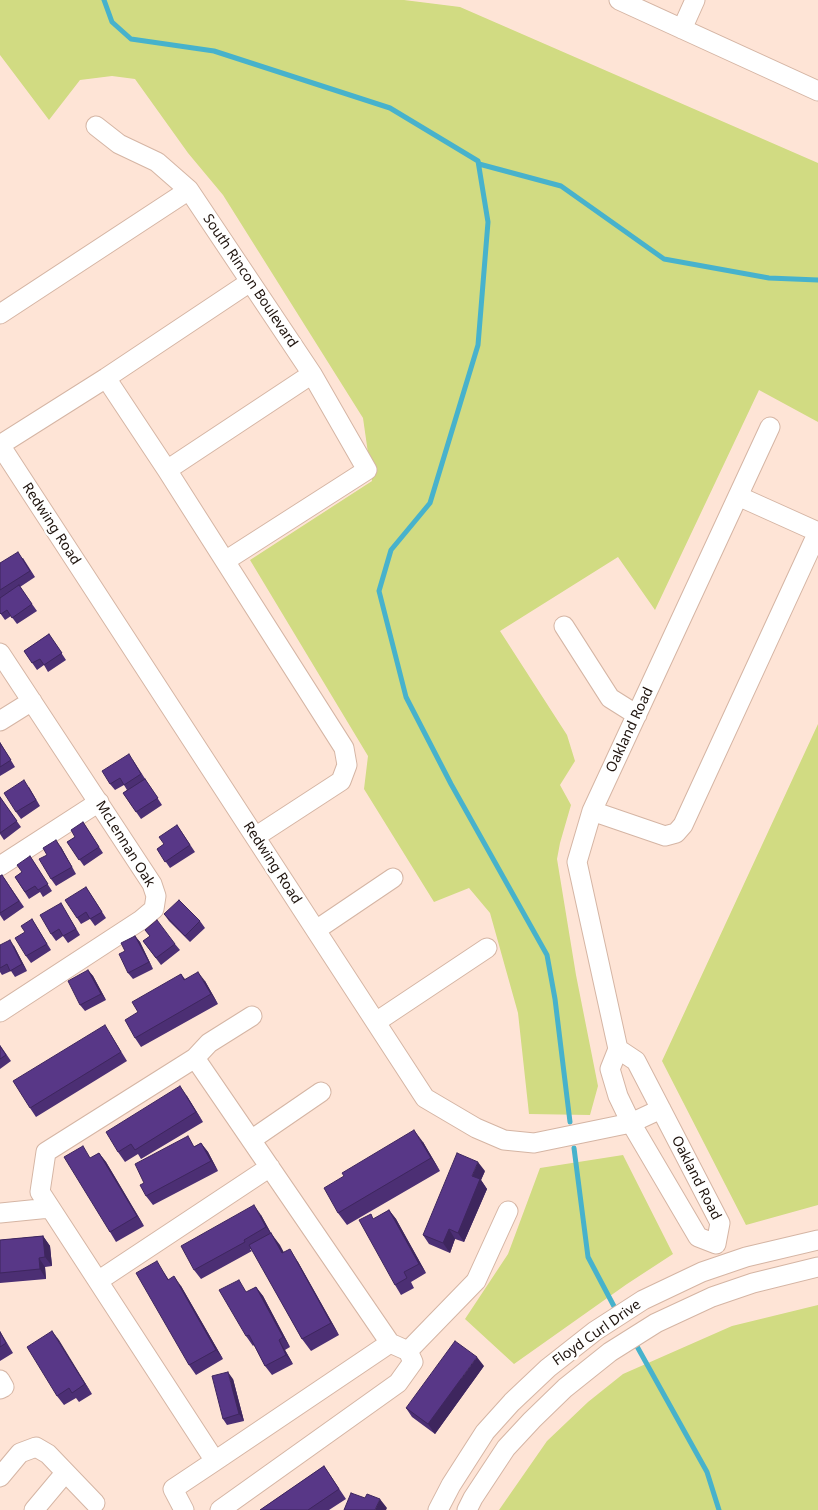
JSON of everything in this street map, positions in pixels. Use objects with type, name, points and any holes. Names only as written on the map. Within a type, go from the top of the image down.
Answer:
[{"type":"street","points":[[620,0],[682,29],[816,86]]},
{"type":"street","points":[[682,29],[695,0]]},
{"type":"street","name":"South Rincon Boulevard","points":[[96,126],[119,144],[157,162],[188,190],[312,374],[367,470],[225,561]]},
{"type":"street","points":[[0,314],[188,190]]},
{"type":"street","points":[[0,445],[106,378],[250,282]]},
{"type":"street","points":[[166,470],[312,374]]},
{"type":"street","points":[[106,378],[344,748],[347,765],[341,781],[255,837]]},
{"type":"street","name":"Oakland Road","points":[[618,1048],[636,1061],[720,1223],[716,1244],[698,1237],[631,1123],[618,1096],[610,1069],[618,1048],[577,862],[592,811],[770,427]]},
{"type":"street","name":"Redwing Road","points":[[0,445],[425,1098],[476,1128],[504,1140],[534,1143],[631,1123],[661,1109]]},
{"type":"street","points":[[592,811],[665,836],[676,833],[683,825],[818,532],[738,496]]},
{"type":"street","points":[[564,626],[610,698],[637,715]]},
{"type":"street","name":"McLennan Oak","points":[[0,653],[152,884],[156,896],[154,909],[141,920],[0,1012]]},
{"type":"street","points":[[0,721],[32,701]]},
{"type":"street","points":[[0,866],[99,802]]},
{"type":"street","points":[[316,930],[393,878]]},
{"type":"street","points":[[376,1022],[487,948]]},
{"type":"street","points":[[215,1461],[40,1192],[46,1152],[195,1058],[209,1043],[252,1016]]},
{"type":"street","points":[[195,1058],[390,1343],[408,1351],[413,1362],[398,1383],[220,1510]]},
{"type":"street","points":[[251,1140],[321,1092]]},
{"type":"street","points":[[98,1281],[270,1167]]},
{"type":"street","points":[[0,1213],[50,1208]]},
{"type":"street","points":[[408,1351],[476,1281],[508,1211]]},
{"type":"street","name":"Floyd Curl Drive","points":[[438,1510],[451,1485],[485,1432],[512,1402],[548,1368],[595,1331],[643,1300],[702,1272],[746,1257],[818,1240]]},
{"type":"street","points":[[716,1244],[738,1288]]},
{"type":"street","name":"Floyd Curl Drive","points":[[467,1510],[506,1448],[565,1388],[610,1352],[656,1323],[712,1296],[818,1267]]},
{"type":"street","points":[[184,1510],[173,1489],[390,1343]]},
{"type":"street","points":[[0,1380],[4,1387],[0,1390]]},
{"type":"street","points":[[0,1478],[20,1453],[36,1447],[48,1454],[96,1508]]},
{"type":"street","points":[[34,1510],[65,1473]]},
{"type":"green space","points":[[0,0],[404,0],[460,7],[818,163],[818,422],[759,390],[655,610],[618,557],[500,631],[567,735],[575,761],[560,785],[571,805],[557,859],[576,975],[598,1086],[590,1115],[529,1114],[518,1013],[490,913],[469,888],[434,902],[364,789],[368,756],[250,560],[372,481],[363,418],[223,195],[188,153],[135,79],[112,76],[80,80],[49,120],[0,55]]},
{"type":"green space","points":[[818,724],[818,1205],[746,1225],[662,1061]]},
{"type":"green space","points":[[623,1155],[673,1254],[514,1364],[465,1319],[508,1254],[540,1168]]},
{"type":"green space","points":[[818,1305],[818,1510],[499,1510],[547,1441],[588,1402],[623,1374],[732,1326]]},
{"type":"building","points":[[18,552],[30,571],[0,590],[0,563]]},
{"type":"building","points":[[19,585],[32,604],[12,618],[7,610],[1,614],[0,598]]},
{"type":"building","points":[[49,634],[62,653],[44,665],[40,659],[32,663],[24,651]]},
{"type":"building","points":[[0,743],[11,760],[0,767]]},
{"type":"building","points":[[129,754],[141,774],[124,785],[120,778],[110,784],[102,771]]},
{"type":"building","points":[[145,779],[158,798],[136,812],[123,793]]},
{"type":"building","points":[[24,780],[36,800],[16,812],[4,793]]},
{"type":"building","points":[[0,797],[17,821],[0,833]]},
{"type":"building","points":[[83,822],[99,847],[79,860],[67,842],[75,837],[71,830]]},
{"type":"building","points":[[177,825],[190,845],[165,862],[157,849],[164,844],[159,837]]},
{"type":"building","points":[[56,840],[72,867],[51,879],[39,859],[47,855],[43,848]]},
{"type":"building","points":[[30,856],[48,884],[38,890],[35,886],[25,892],[15,877],[22,872],[17,865]]},
{"type":"building","points":[[2,875],[19,901],[0,913],[0,876]]},
{"type":"building","points":[[86,887],[102,912],[90,919],[86,912],[77,918],[65,900]]},
{"type":"building","points":[[179,900],[200,921],[185,936],[164,914]]},
{"type":"building","points":[[61,903],[76,929],[63,936],[59,929],[51,934],[40,915]]},
{"type":"building","points":[[32,919],[47,944],[26,956],[15,938],[25,932],[21,926]]},
{"type":"building","points":[[157,920],[175,944],[156,958],[143,941],[150,936],[145,930]]},
{"type":"building","points":[[135,936],[149,962],[128,973],[119,954],[125,951],[121,943]]},
{"type":"building","points":[[10,940],[22,964],[10,971],[7,964],[0,968],[0,945]]},
{"type":"building","points":[[88,970],[101,994],[80,1005],[68,981]]},
{"type":"building","points":[[198,972],[211,994],[135,1038],[125,1020],[138,1012],[132,1002],[181,974],[184,980]]},
{"type":"building","points":[[105,1025],[121,1052],[30,1108],[13,1081]]},
{"type":"building","points":[[0,1046],[6,1055],[0,1059]]},
{"type":"building","points":[[180,1086],[196,1112],[135,1150],[131,1144],[118,1152],[106,1132]]},
{"type":"building","points":[[414,1130],[431,1158],[338,1213],[324,1188],[344,1176],[342,1173]]},
{"type":"building","points":[[188,1136],[194,1147],[201,1143],[211,1161],[146,1196],[140,1185],[144,1183],[135,1164]]},
{"type":"building","points":[[83,1146],[90,1158],[99,1153],[137,1216],[110,1232],[64,1157]]},
{"type":"building","points":[[457,1153],[478,1162],[472,1176],[480,1179],[458,1233],[449,1229],[443,1243],[423,1235]]},
{"type":"building","points":[[254,1205],[266,1227],[244,1240],[245,1242],[194,1270],[181,1246]]},
{"type":"building","points":[[389,1210],[419,1264],[404,1272],[407,1278],[395,1285],[359,1220],[371,1214],[373,1219]]},
{"type":"building","points":[[271,1233],[282,1253],[290,1249],[331,1323],[302,1339],[249,1245]]},
{"type":"building","points":[[43,1236],[45,1257],[39,1258],[40,1269],[0,1273],[0,1240]]},
{"type":"building","points":[[157,1261],[168,1280],[174,1276],[216,1350],[189,1365],[136,1273]]},
{"type":"building","points":[[239,1280],[246,1292],[256,1287],[283,1337],[279,1340],[286,1355],[265,1366],[249,1335],[246,1336],[219,1290]]},
{"type":"building","points":[[52,1331],[85,1384],[72,1393],[69,1388],[57,1396],[27,1347]]},
{"type":"building","points":[[0,1332],[6,1343],[0,1347]]},
{"type":"building","points":[[455,1341],[477,1357],[428,1424],[406,1408]]},
{"type":"building","points":[[228,1372],[239,1414],[223,1419],[212,1376]]},
{"type":"building","points":[[324,1466],[339,1489],[308,1510],[260,1510]]},
{"type":"building","points":[[351,1493],[365,1498],[367,1494],[380,1499],[375,1510],[344,1510]]},
{"type":"waterway","points":[[104,0],[112,22],[131,39],[214,51],[390,108],[478,161],[479,164],[561,186],[664,259],[769,278],[818,280]]},
{"type":"waterway","points":[[478,161],[488,222],[478,345],[430,503],[391,550],[379,591],[406,697],[451,784],[547,955],[555,999],[570,1122]]},
{"type":"waterway","points":[[574,1148],[588,1257],[617,1312]]},
{"type":"waterway","points":[[634,1341],[707,1472],[719,1510]]}]
